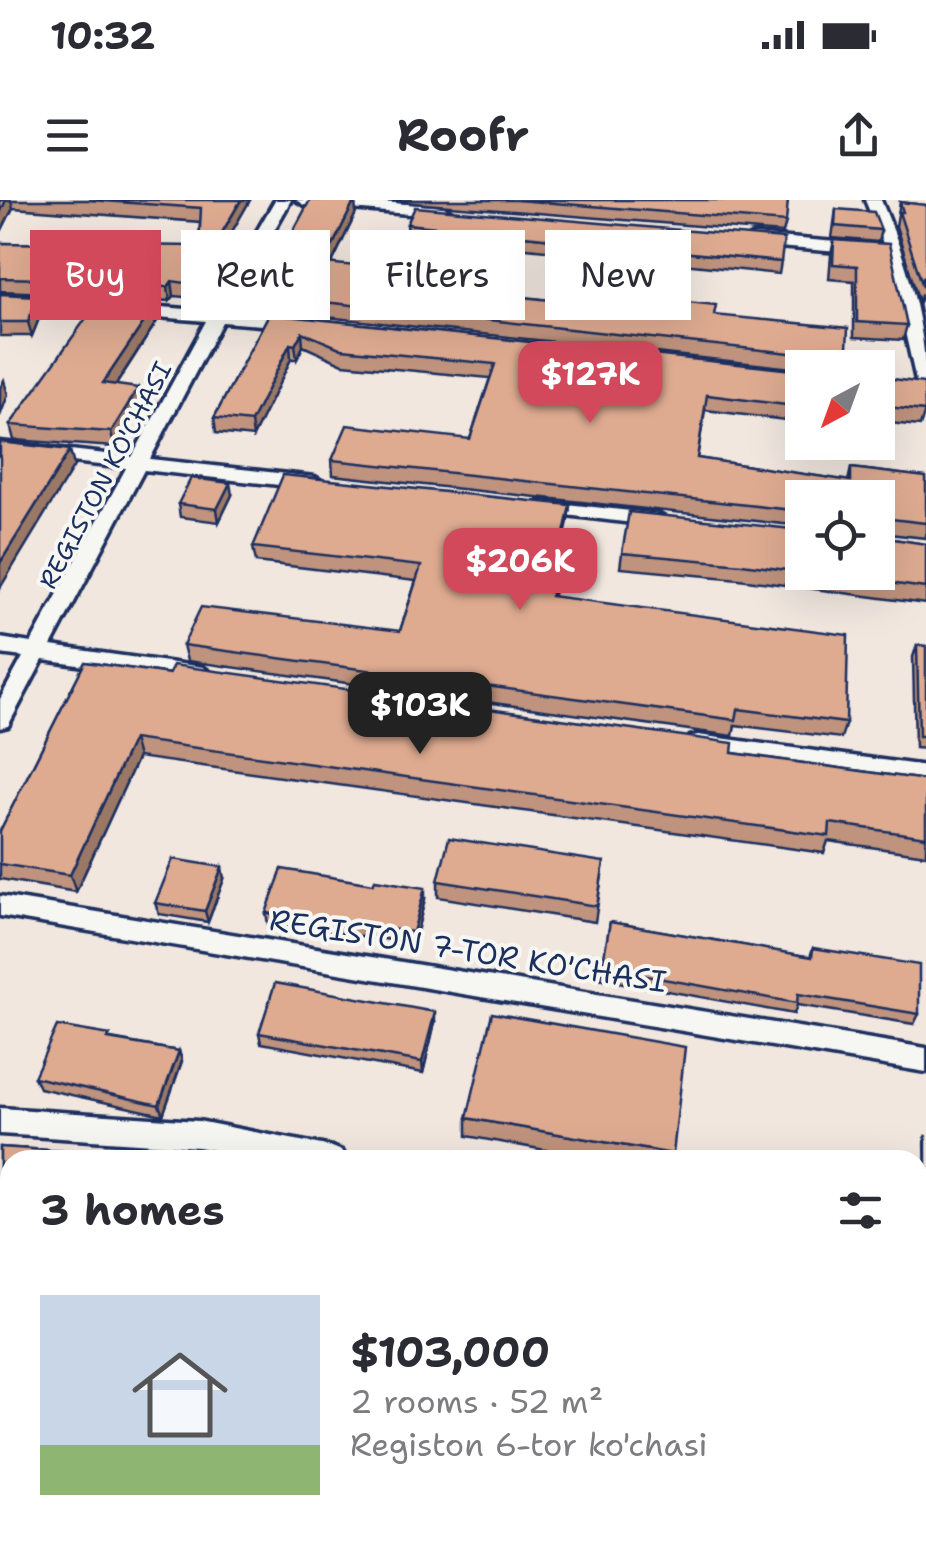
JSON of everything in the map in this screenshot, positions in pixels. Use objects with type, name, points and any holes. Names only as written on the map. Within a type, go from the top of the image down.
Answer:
[{"type":"street","name":"REGISTON KO'CHASI","points":[[267,230],[284,200]]},
{"type":"street","points":[[304,200],[462,214]]},
{"type":"street","points":[[873,200],[895,252],[921,388]]},
{"type":"street","points":[[738,238],[895,252]]},
{"type":"street","points":[[0,298],[181,311]]},
{"type":"street","name":"REGISTON KO'CHASI","points":[[0,720],[40,652],[215,320]]},
{"type":"street","points":[[271,320],[315,325]]},
{"type":"street","points":[[0,448],[335,485]]},
{"type":"street","points":[[510,504],[686,523]]},
{"type":"street","points":[[0,646],[217,677]]},
{"type":"street","points":[[670,740],[926,775]]},
{"type":"street","name":"REGISTON 7-TOR KO'CHASI","points":[[0,906],[926,1060]]},
{"type":"street","points":[[1,1123],[198,1134],[280,1150]]},
{"type":"building","points":[[90,200],[241,200],[224,230],[200,230],[201,208]]},
{"type":"building","points":[[310,200],[355,200],[330,251],[330,230],[294,230]]},
{"type":"building","points":[[517,200],[788,200],[786,222]]},
{"type":"building","points":[[900,202],[926,205],[923,287],[899,212],[903,212]]},
{"type":"building","points":[[415,207],[680,230],[545,230],[545,238],[525,236],[525,230],[407,224]]},
{"type":"building","points":[[836,209],[874,212],[881,230],[835,226]]},
{"type":"building","points":[[691,231],[784,239],[781,262],[691,253]]},
{"type":"building","points":[[834,240],[889,244],[907,325],[857,322],[857,266],[833,264]]},
{"type":"building","points":[[0,243],[30,243],[30,279],[0,278]]},
{"type":"building","points":[[161,246],[181,246],[181,282],[172,281],[168,287],[161,287]]},
{"type":"building","points":[[330,264],[350,265],[350,305],[330,303]]},
{"type":"building","points":[[0,294],[30,296],[28,322],[0,322]]},
{"type":"building","points":[[525,297],[545,299],[545,320],[691,320],[691,302],[716,305],[714,315],[848,328],[847,350],[785,352],[488,320],[525,320]]},
{"type":"building","points":[[85,320],[145,320],[103,383],[138,388],[111,432],[10,425]]},
{"type":"building","points":[[266,320],[325,320],[785,369],[785,405],[707,395],[697,458],[844,480],[785,480],[785,509],[332,460],[347,425],[470,439],[495,364],[342,349],[302,332],[295,345],[290,344],[251,422],[214,418]]},
{"type":"building","points":[[895,379],[924,383],[925,411],[895,408]]},
{"type":"building","points":[[0,442],[70,450],[0,563]]},
{"type":"building","points":[[851,468],[926,477],[926,523],[895,519],[895,480],[851,480]]},
{"type":"building","points":[[283,475],[570,505],[551,596],[848,635],[846,723],[738,709],[736,720],[183,645],[201,607],[400,631],[421,566],[253,547]]},
{"type":"building","points":[[191,478],[230,483],[217,509],[178,504]]},
{"type":"building","points":[[629,512],[785,528],[785,570],[622,553]]},
{"type":"building","points":[[895,539],[926,544],[926,588],[895,584]]},
{"type":"building","points":[[917,645],[926,646],[926,736],[919,736]]},
{"type":"building","points":[[85,662],[169,674],[173,665],[733,743],[732,753],[926,780],[926,837],[830,823],[829,836],[133,739],[70,875],[0,864],[0,831]]},
{"type":"building","points":[[449,838],[604,862],[597,906],[438,881]]},
{"type":"building","points":[[173,859],[222,867],[205,911],[155,903]]},
{"type":"building","points":[[282,869],[425,888],[413,932],[266,913]]},
{"type":"building","points":[[610,922],[812,957],[813,948],[919,965],[919,1014],[798,994],[797,1003],[602,968]]},
{"type":"building","points":[[275,983],[435,1012],[422,1062],[259,1033]]},
{"type":"building","points":[[492,1013],[685,1047],[673,1150],[650,1150],[467,1118]]},
{"type":"building","points":[[57,1026],[179,1051],[159,1105],[34,1077]]},
{"type":"building","points":[[0,1147],[46,1150],[0,1150]]}]
